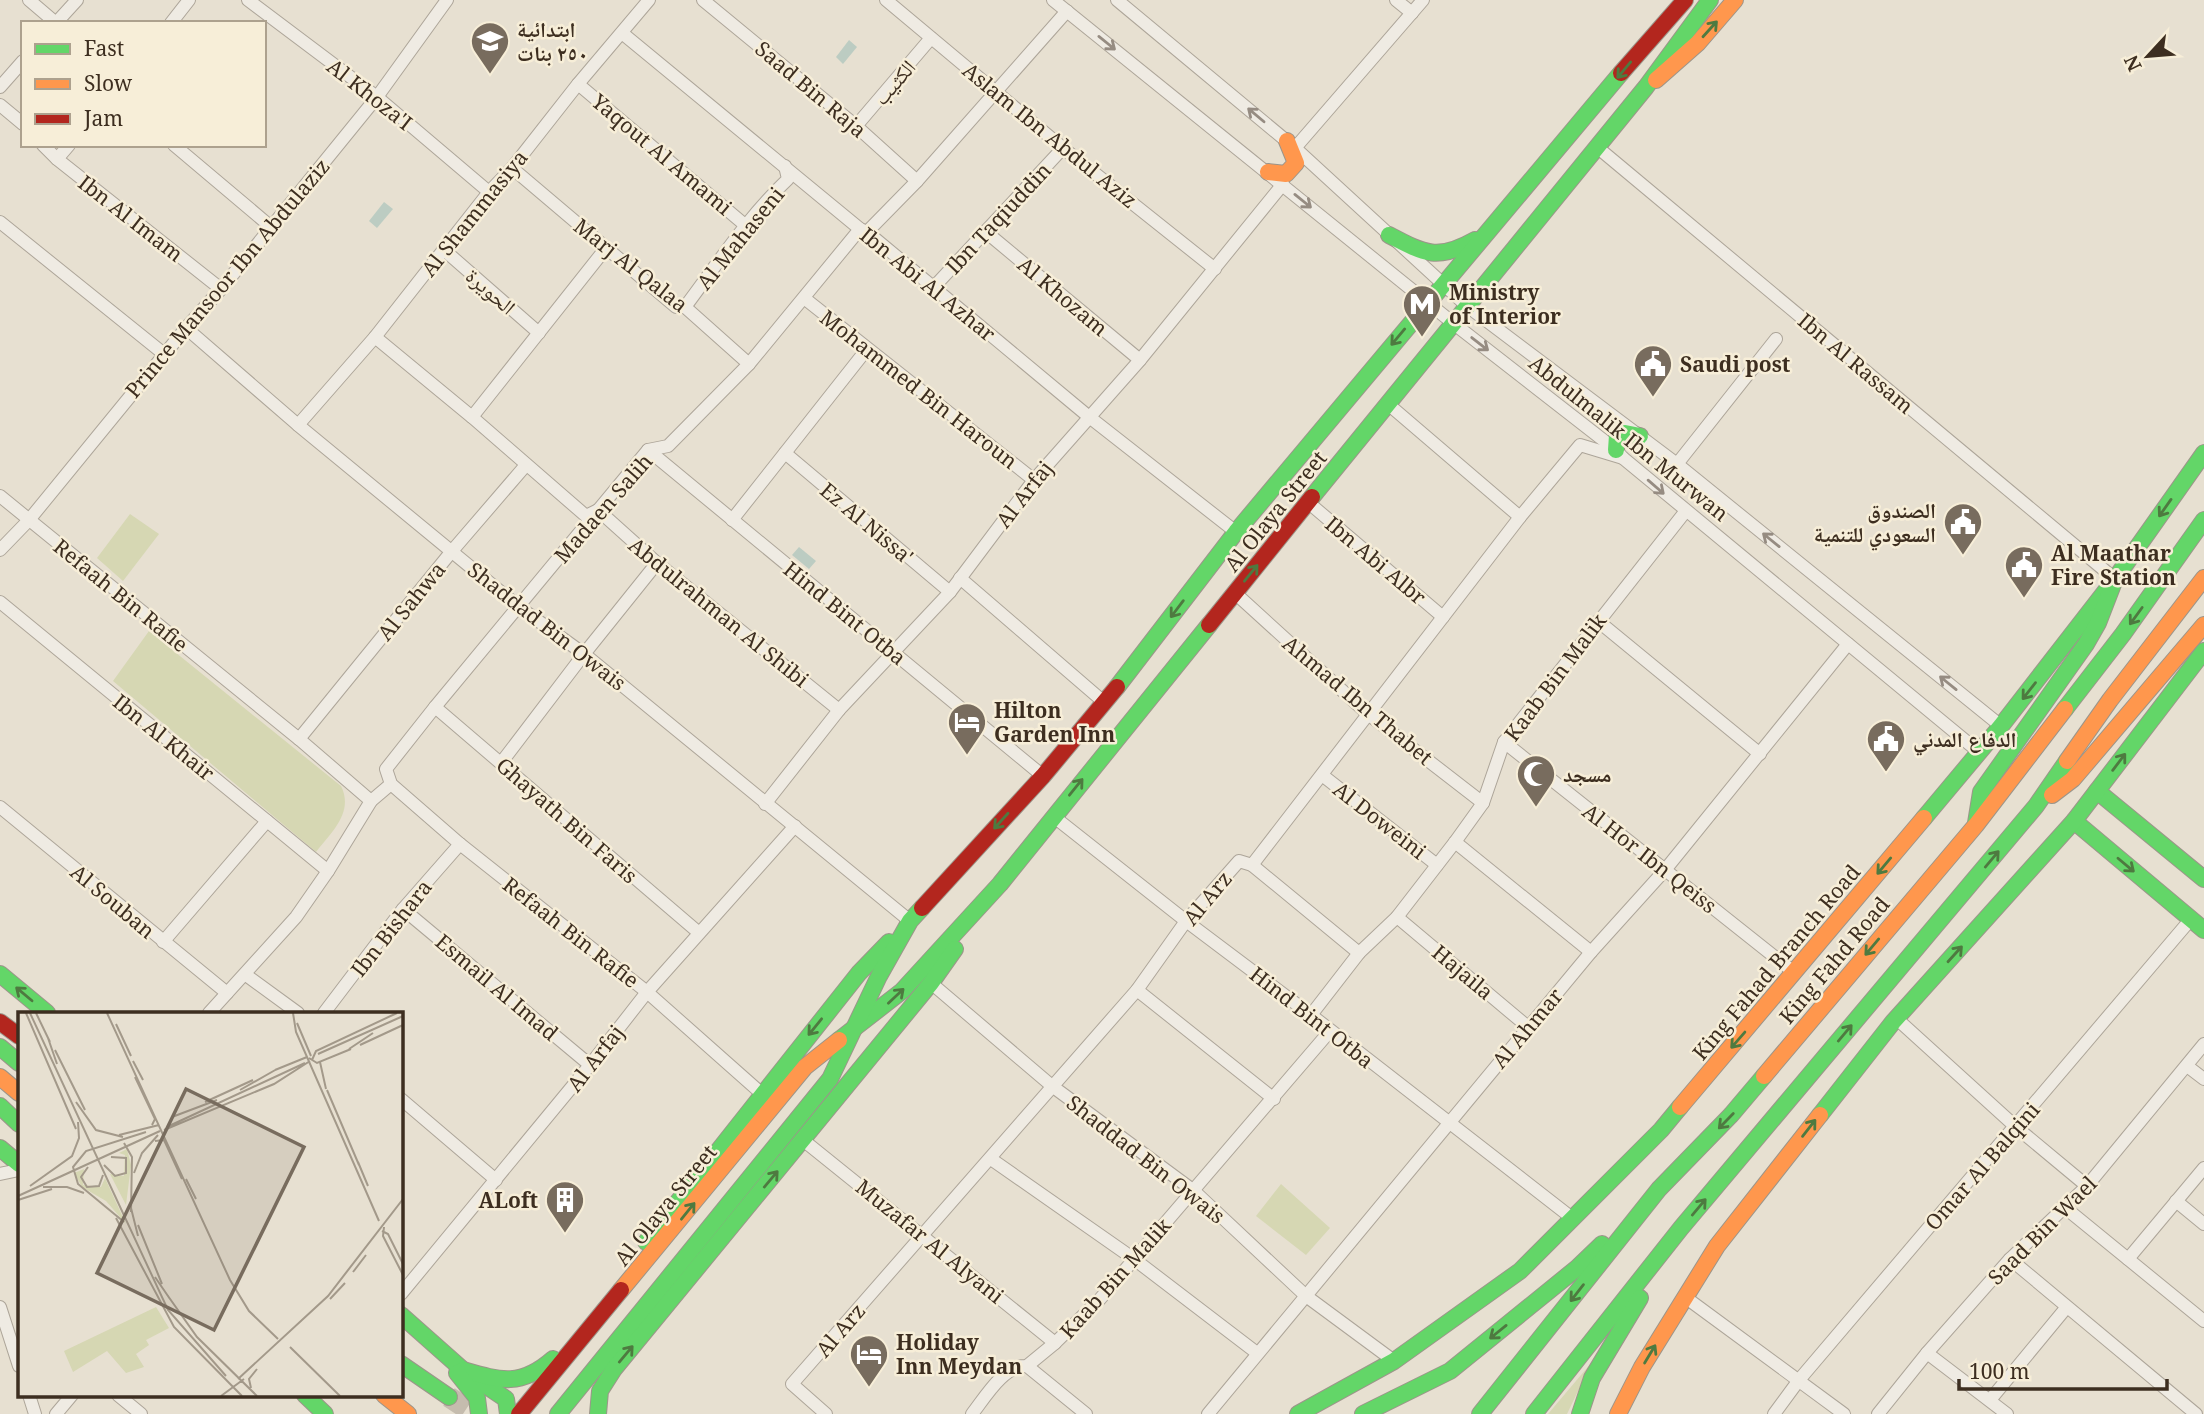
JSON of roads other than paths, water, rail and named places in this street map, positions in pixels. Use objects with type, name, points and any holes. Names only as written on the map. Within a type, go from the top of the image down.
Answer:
[{"type":"main road","points":[[1652,37],[1672,0]]},
{"type":"main road","name":"Al Olaya Street","points":[[558,1414],[830,1079],[879,976],[910,922],[1105,703],[1236,532],[1685,0]]},
{"type":"main road","name":"Al Olaya Street","points":[[519,1414],[804,1067],[902,992],[1000,884],[1646,88],[1710,0]]},
{"type":"main road","points":[[1646,88],[1677,64],[1735,0]]},
{"type":"main road","points":[[1268,172],[1286,174],[1296,163],[1291,145]]},
{"type":"main road","points":[[1389,235],[1422,253],[1435,256],[1456,252],[1488,233]]},
{"type":"main road","points":[[1619,454],[1615,444],[1617,435],[1625,433],[1640,436]]},
{"type":"main road","name":"King Fahad Branch Road","points":[[1298,1414],[1394,1360],[1520,1271],[1661,1129],[2001,726],[2115,579],[2204,453]]},
{"type":"main road","name":"King Fahd Road","points":[[1480,1414],[1659,1189],[1731,1115],[1976,825],[2123,634],[2204,520]]},
{"type":"main road","points":[[1534,1414],[1681,1228],[2036,806],[2110,700],[2204,578]]},
{"type":"main road","points":[[1976,825],[1981,792],[2086,643],[2098,623],[2115,579]]},
{"type":"main road","points":[[2036,806],[2073,779],[2204,625]]},
{"type":"main road","points":[[1618,1414],[1642,1367],[1717,1246],[1897,1018],[2074,821],[2204,651]]},
{"type":"main road","points":[[2097,791],[2204,879]]},
{"type":"main road","points":[[2074,821],[2204,930]]},
{"type":"main road","points":[[598,1414],[600,1391],[614,1368],[931,983],[1000,884]]},
{"type":"main road","points":[[463,1370],[504,1382],[531,1377],[544,1368],[859,973],[910,922]]},
{"type":"main road","points":[[0,974],[46,1012]]},
{"type":"main road","points":[[0,1022],[18,1036]]},
{"type":"main road","points":[[0,1047],[18,1062]]},
{"type":"main road","points":[[0,1077],[18,1092]]},
{"type":"main road","points":[[0,1106],[18,1123]]},
{"type":"main road","points":[[0,1148],[18,1163]]},
{"type":"main road","points":[[1395,1414],[1577,1268],[1659,1189]]},
{"type":"main road","points":[[1579,1414],[1592,1378],[1681,1228]]},
{"type":"main road","points":[[402,1317],[463,1370],[506,1399],[508,1414]]},
{"type":"main road","points":[[402,1317],[478,1398],[478,1414]]},
{"type":"main road","points":[[402,1365],[444,1402],[402,1377]]},
{"type":"main road","points":[[1363,1414],[1450,1371]]},
{"type":"main road","points":[[300,1396],[323,1414]]},
{"type":"main road","points":[[306,1396],[323,1414]]},
{"type":"main road","points":[[372,1396],[392,1414]]},
{"type":"main road","points":[[385,1396],[408,1414]]},
{"type":"street","points":[[29,0],[54,21]]},
{"type":"street","points":[[58,21],[77,0]]},
{"type":"street","points":[[173,21],[189,0]]},
{"type":"street","name":"Al Khoza'I","points":[[248,0],[377,97],[489,192]]},
{"type":"street","name":"Prince Mansoor Ibn Abdulaziz","points":[[0,550],[29,520],[164,354],[221,289],[377,97],[447,0]]},
{"type":"street","name":"Al Shammasiya","points":[[298,425],[375,337],[489,192],[512,168],[649,0]]},
{"type":"street","name":"Saad Bin Raja","points":[[703,0],[856,126],[917,181]]},
{"type":"street","name":"Aslam Ibn Abdul Aziz","points":[[886,0],[1063,148],[1215,269]]},
{"type":"street","name":"Abdulmalik Ibn Murwan","points":[[1054,0],[1619,454],[1685,512],[1979,752]]},
{"type":"street","name":"Abdulmalik Ibn Murwan","points":[[1117,0],[1291,145],[1467,306],[1677,464],[2001,726]]},
{"type":"street","points":[[1396,0],[1412,13]]},
{"type":"street","points":[[1291,145],[1423,0]]},
{"type":"street","name":"Madaen Salih","points":[[391,784],[386,769],[648,450],[668,446],[749,364],[864,231],[917,181],[1066,11]]},
{"type":"street","name":"Ibn Abi Al Azhar","points":[[622,33],[1088,416],[1236,532]]},
{"type":"street","name":"الكثيب","points":[[856,126],[931,38]]},
{"type":"street","points":[[0,87],[21,63]]},
{"type":"street","name":"Yaqout Al Amami","points":[[578,84],[746,225]]},
{"type":"street","points":[[0,105],[21,122]]},
{"type":"street","name":"Ibn Al Imam","points":[[45,147],[221,289]]},
{"type":"street","points":[[57,159],[67,147]]},
{"type":"street","points":[[176,147],[270,226]]},
{"type":"street","name":"Ibn Al Rassam","points":[[1597,147],[2115,579]]},
{"type":"street","name":"Ibn Taqiuddin","points":[[933,288],[1063,148]]},
{"type":"street","name":"Al Mahaseni","points":[[685,307],[746,225],[788,179],[785,166]]},
{"type":"street","name":"Marj Al Qalaa","points":[[512,168],[676,307],[685,307],[749,364]]},
{"type":"street","name":"Al Arfaj","points":[[765,804],[839,710],[950,592],[1034,480],[1140,360],[1283,184]]},
{"type":"street","points":[[0,222],[164,354]]},
{"type":"street","name":"Al Khozam","points":[[986,232],[1140,360]]},
{"type":"street","points":[[472,416],[606,248]]},
{"type":"street","name":"الحويرة","points":[[443,249],[539,333]]},
{"type":"street","name":"Mohammed Bin Haroun","points":[[804,298],[1034,480]]},
{"type":"street","name":"Shaddad Bin Owais","points":[[186,328],[298,425],[519,607],[584,654],[910,922]]},
{"type":"street","name":"Abdulrahman Al Shibi","points":[[375,337],[472,416],[586,516],[598,510],[657,564],[839,710]]},
{"type":"street","points":[[1677,464],[1776,339]]},
{"type":"street","points":[[732,520],[867,349]]},
{"type":"street","points":[[1388,404],[1520,517]]},
{"type":"street","name":"Al Arz","points":[[826,1414],[792,1384],[1138,990],[1186,921],[1239,861],[1252,865],[1520,517],[1580,445],[1619,454]]},
{"type":"street","name":"Hind Bint Otba","points":[[648,450],[1042,776]]},
{"type":"street","name":"Ez Al Nissa'","points":[[785,453],[950,592]]},
{"type":"street","name":"Al Sahwa","points":[[299,739],[452,551],[526,465]]},
{"type":"street","name":"Refaah Bin Rafie","points":[[0,496],[299,739],[371,801]]},
{"type":"street","name":"Ibn Abi Albr","points":[[1309,503],[1443,617]]},
{"type":"street","name":"Kaab Bin Malik","points":[[1311,1015],[1359,953],[1397,917],[1455,842],[1483,803],[1504,742],[1685,512]]},
{"type":"street","points":[[501,763],[657,564]]},
{"type":"street","points":[[960,578],[1105,703]]},
{"type":"street","name":"Ahmad Ibn Thabet","points":[[1235,593],[1368,714],[1483,803]]},
{"type":"street","name":"Ibn Al Khair","points":[[0,602],[328,871]]},
{"type":"street","points":[[1598,621],[1760,754]]},
{"type":"street","name":"Al Ahmar","points":[[1208,1414],[1591,952],[1665,870],[1848,644]]},
{"type":"street","name":"Ghayath Bin Faris","points":[[435,707],[698,932]]},
{"type":"street","name":"Al Hor Ibn Qeiss","points":[[1504,742],[1795,973]]},
{"type":"street","name":"Al Doweini","points":[[1322,775],[1437,865]]},
{"type":"street","points":[[210,1012],[296,917],[371,801],[391,784]]},
{"type":"street","name":"Refaah Bin Rafie","points":[[391,784],[460,844],[647,992],[761,1093]]},
{"type":"street","name":"Al Souban","points":[[0,807],[227,993]]},
{"type":"street","name":"Hind Bint Otba","points":[[1053,816],[1572,1218]]},
{"type":"street","points":[[163,942],[267,821]]},
{"type":"street","name":"Al Arfaj","points":[[402,1293],[647,992],[795,827]]},
{"type":"street","points":[[1455,842],[1591,952]]},
{"type":"street","name":"Ibn Bishara","points":[[325,1012],[403,909],[460,844]]},
{"type":"street","points":[[1252,865],[1359,953]]},
{"type":"street","name":"Esmail Al Imad","points":[[403,909],[590,1065]]},
{"type":"street","name":"Hajaila","points":[[1397,917],[1528,1027]]},
{"type":"street","name":"Omar Al Balqini","points":[[1774,1414],[1799,1380],[2017,1127],[2191,919]]},
{"type":"street","points":[[246,975],[297,1012]]},
{"type":"street","name":"Shaddad Bin Owais","points":[[931,983],[1052,1086],[1194,1191],[1306,1296],[1394,1360]]},
{"type":"street","points":[[1138,990],[1274,1099]]},
{"type":"street","points":[[1897,1018],[2017,1127],[2087,1186]]},
{"type":"street","name":"Kaab Bin Malik","points":[[972,1414],[1004,1376],[1021,1366],[1027,1366],[1100,1299],[1330,1031]]},
{"type":"street","name":"Saad Bin Wael","points":[[1878,1414],[1927,1353],[2010,1259],[2087,1186],[2204,1044]]},
{"type":"street","points":[[2188,1066],[2204,1079]]},
{"type":"street","points":[[402,1100],[496,1180]]},
{"type":"street","name":"Muzafar Al Alyani","points":[[803,1140],[1055,1343]]},
{"type":"street","points":[[991,1159],[1134,1259],[1257,1353]]},
{"type":"street","points":[[2128,1259],[2204,1168]]},
{"type":"street","points":[[0,1174],[18,1170]]},
{"type":"street","points":[[2176,1201],[2204,1224]]},
{"type":"street","points":[[2063,1206],[2204,1321]]},
{"type":"street","points":[[2010,1259],[2196,1414]]},
{"type":"street","points":[[1685,1297],[1844,1414]]},
{"type":"street","points":[[0,1307],[18,1363]]},
{"type":"street","points":[[1990,1400],[2066,1308]]},
{"type":"street","points":[[1927,1353],[2007,1414]]},
{"type":"street","points":[[1027,1366],[1086,1414]]},
{"type":"street","points":[[29,1396],[35,1414]]},
{"type":"street","points":[[56,1414],[71,1396]]},
{"type":"street","points":[[119,1396],[141,1414]]},
{"type":"tunnel","points":[[449,1397],[475,1414]]},
{"type":"place","name":"ابتدائية ٢٥٠ بنات","points":[[490,75]]},
{"type":"place","name":"Ministry of Interior","points":[[1422,338]]},
{"type":"place","name":"Saudi post","points":[[1653,398]]},
{"type":"place","name":"الصندوق السعودي للتنمية","points":[[1963,556]]},
{"type":"place","name":"Al Maathar Fire Station","points":[[2024,599]]},
{"type":"place","name":"Hilton Garden Inn","points":[[967,756]]},
{"type":"place","name":"الدفاع المدني","points":[[1886,773]]},
{"type":"place","name":"مسجد","points":[[1536,808]]},
{"type":"place","name":"ALoft","points":[[565,1234]]},
{"type":"place","name":"Holiday Inn Meydan","points":[[869,1388]]}]
